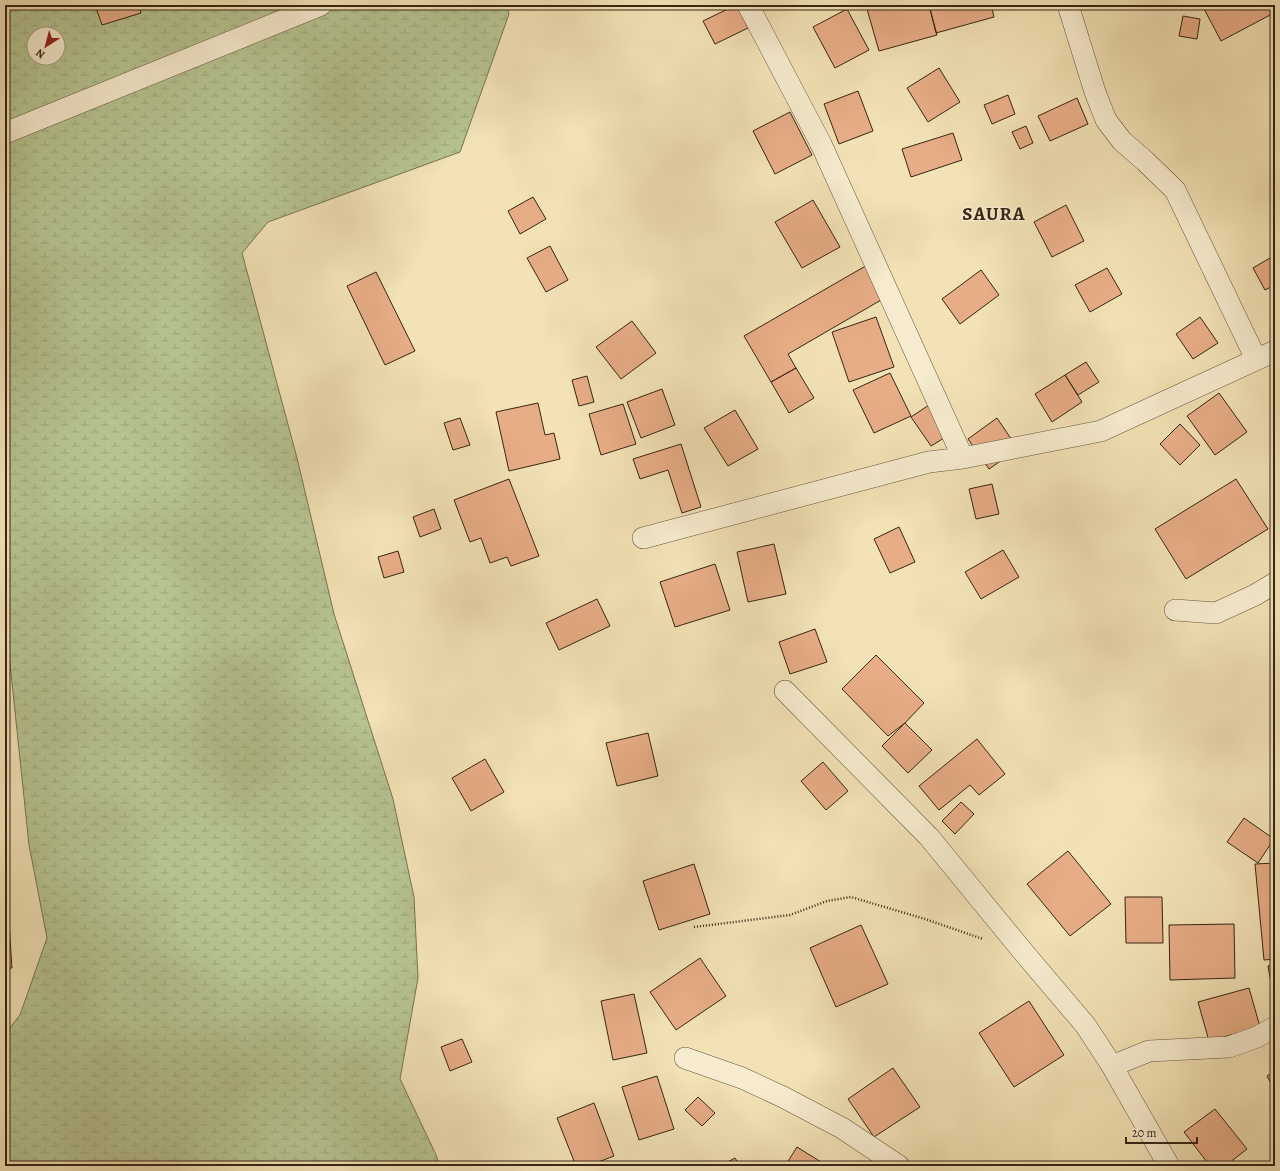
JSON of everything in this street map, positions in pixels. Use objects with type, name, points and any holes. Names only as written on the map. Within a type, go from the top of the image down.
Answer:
[{"type":"street","points":[[5,133],[320,5]]},
{"type":"street","points":[[748,5],[822,144],[963,458]]},
{"type":"street","points":[[643,538],[929,462],[963,458],[1101,431],[1266,355],[1175,190],[1146,161],[1122,141],[1106,120],[1095,92],[1068,5]]},
{"type":"street","points":[[1175,610],[1216,613],[1255,595],[1275,583]]},
{"type":"street","points":[[785,690],[929,837],[1086,1026],[1112,1066],[1169,1166]]},
{"type":"street","points":[[1112,1066],[1149,1051],[1229,1047],[1257,1037],[1275,1027]]},
{"type":"street","points":[[685,1058],[742,1078],[783,1097],[842,1128],[899,1166]]},
{"type":"path","points":[[694,927],[790,915],[826,901],[851,897],[925,919],[990,942]]},
{"type":"green space","points":[[5,5],[506,5],[509,14],[460,152],[268,222],[242,253],[297,458],[334,614],[393,799],[414,897],[418,978],[400,1079],[437,1157],[439,1166],[5,1166],[5,1034],[20,1015],[47,938],[29,845],[5,616]]},
{"type":"building","points":[[95,5],[138,5],[141,13],[102,25]]},
{"type":"building","points":[[736,5],[748,28],[715,44],[703,21]]},
{"type":"building","points":[[881,5],[929,5],[937,35],[879,51],[867,9]]},
{"type":"building","points":[[929,5],[991,5],[994,17],[936,33]]},
{"type":"building","points":[[1202,5],[1267,5],[1272,14],[1221,41]]},
{"type":"building","points":[[847,9],[869,50],[835,68],[813,27]]},
{"type":"building","points":[[1183,16],[1200,19],[1197,39],[1179,36]]},
{"type":"building","points":[[939,68],[960,102],[928,122],[907,88]]},
{"type":"building","points":[[858,91],[873,131],[839,144],[824,104]]},
{"type":"building","points":[[1008,95],[1015,114],[992,124],[984,105]]},
{"type":"building","points":[[1077,98],[1088,124],[1050,141],[1038,116]]},
{"type":"building","points":[[790,112],[812,155],[775,174],[753,131]]},
{"type":"building","points":[[1026,126],[1033,143],[1020,149],[1012,132]]},
{"type":"building","points":[[953,133],[962,160],[911,177],[902,149]]},
{"type":"building","points":[[533,197],[546,219],[520,234],[508,211]]},
{"type":"building","points":[[813,200],[840,247],[802,268],[775,222]]},
{"type":"building","points":[[1066,205],[1084,241],[1052,257],[1034,222]]},
{"type":"building","points":[[550,246],[568,280],[546,292],[527,258]]},
{"type":"building","points":[[1275,255],[1275,285],[1265,290],[1253,268]]},
{"type":"building","points":[[869,264],[888,296],[788,354],[796,368],[771,382],[744,336]]},
{"type":"building","points":[[1107,268],[1122,294],[1090,312],[1075,285]]},
{"type":"building","points":[[981,270],[999,295],[960,324],[942,299]]},
{"type":"building","points":[[376,272],[415,351],[385,365],[347,286]]},
{"type":"building","points":[[876,317],[894,367],[849,382],[832,332]]},
{"type":"building","points":[[1200,317],[1218,343],[1193,359],[1176,334]]},
{"type":"building","points":[[632,321],[656,353],[621,379],[596,347]]},
{"type":"building","points":[[1086,362],[1099,382],[1078,395],[1065,375]]},
{"type":"building","points":[[796,368],[814,398],[789,413],[771,382]]},
{"type":"building","points":[[890,373],[911,416],[874,433],[853,390]]},
{"type":"building","points":[[1065,375],[1082,402],[1052,422],[1035,394]]},
{"type":"building","points":[[587,376],[594,402],[579,406],[572,380]]},
{"type":"building","points":[[662,389],[675,425],[641,438],[627,402]]},
{"type":"building","points":[[1219,393],[1247,432],[1215,455],[1187,416]]},
{"type":"building","points":[[538,403],[545,435],[554,433],[560,459],[509,471],[496,412]]},
{"type":"building","points":[[623,404],[636,444],[601,455],[589,414]]},
{"type":"building","points":[[929,405],[949,435],[931,446],[911,417]]},
{"type":"building","points":[[735,410],[758,449],[728,466],[704,428]]},
{"type":"building","points":[[460,418],[470,445],[453,450],[444,423]]},
{"type":"building","points":[[997,418],[1018,449],[989,469],[968,439]]},
{"type":"building","points":[[1180,424],[1200,445],[1180,465],[1160,444]]},
{"type":"building","points":[[681,444],[701,507],[682,513],[668,470],[640,479],[633,459]]},
{"type":"building","points":[[509,479],[539,556],[511,566],[507,557],[490,563],[481,538],[470,542],[454,500]]},
{"type":"building","points":[[1236,479],[1268,529],[1186,579],[1155,529]]},
{"type":"building","points":[[992,484],[999,514],[976,519],[969,489]]},
{"type":"building","points":[[434,509],[441,529],[420,537],[413,517]]},
{"type":"building","points":[[899,527],[915,562],[890,573],[874,539]]},
{"type":"building","points":[[774,544],[786,594],[748,602],[737,552]]},
{"type":"building","points":[[1003,550],[1019,577],[981,599],[965,572]]},
{"type":"building","points":[[398,551],[404,572],[384,578],[378,557]]},
{"type":"building","points":[[715,564],[730,610],[675,627],[660,582]]},
{"type":"building","points":[[597,599],[610,626],[559,650],[546,623]]},
{"type":"building","points":[[815,629],[827,662],[790,674],[779,642]]},
{"type":"building","points":[[876,655],[924,703],[905,723],[888,736],[842,689]]},
{"type":"building","points":[[905,723],[932,750],[908,773],[882,746]]},
{"type":"building","points":[[648,733],[658,776],[617,786],[606,743]]},
{"type":"building","points":[[977,739],[1005,774],[979,795],[970,785],[939,810],[919,786]]},
{"type":"building","points":[[485,759],[504,792],[471,811],[452,778]]},
{"type":"building","points":[[823,762],[848,791],[826,810],[801,781]]},
{"type":"building","points":[[961,802],[974,814],[955,834],[942,821]]},
{"type":"building","points":[[1244,818],[1274,839],[1258,863],[1227,842]]},
{"type":"building","points":[[1068,851],[1111,904],[1070,936],[1027,884]]},
{"type":"building","points":[[1275,863],[1275,959],[1264,960],[1255,864]]},
{"type":"building","points":[[694,864],[710,914],[659,930],[643,881]]},
{"type":"building","points":[[6,875],[9,917],[5,917]]},
{"type":"building","points":[[1125,897],[1162,897],[1163,943],[1126,943]]},
{"type":"building","points":[[5,923],[9,923],[12,968],[5,968]]},
{"type":"building","points":[[1234,924],[1235,978],[1170,980],[1169,925]]},
{"type":"building","points":[[861,925],[888,984],[836,1007],[810,948]]},
{"type":"building","points":[[700,958],[726,996],[676,1030],[650,992]]},
{"type":"building","points":[[1275,965],[1275,999],[1274,999],[1268,966]]},
{"type":"building","points":[[1249,988],[1260,1027],[1209,1041],[1198,1002]]},
{"type":"building","points":[[634,994],[647,1053],[613,1060],[601,1001]]},
{"type":"building","points":[[1029,1001],[1064,1055],[1014,1087],[979,1033]]},
{"type":"building","points":[[462,1039],[472,1062],[450,1071],[441,1047]]},
{"type":"building","points":[[893,1068],[920,1107],[874,1137],[848,1099]]},
{"type":"building","points":[[1275,1071],[1275,1091],[1267,1076]]},
{"type":"building","points":[[657,1076],[674,1129],[639,1140],[622,1087]]},
{"type":"building","points":[[698,1097],[715,1113],[702,1126],[685,1110]]},
{"type":"building","points":[[594,1103],[614,1156],[588,1166],[576,1166],[557,1118]]},
{"type":"building","points":[[1215,1109],[1247,1149],[1225,1166],[1210,1166],[1184,1132]]},
{"type":"building","points":[[797,1147],[826,1165],[785,1166]]},
{"type":"building","points":[[735,1158],[740,1166],[720,1166]]},
{"type":"district","name":"SAURA","points":[[994,213]]}]
